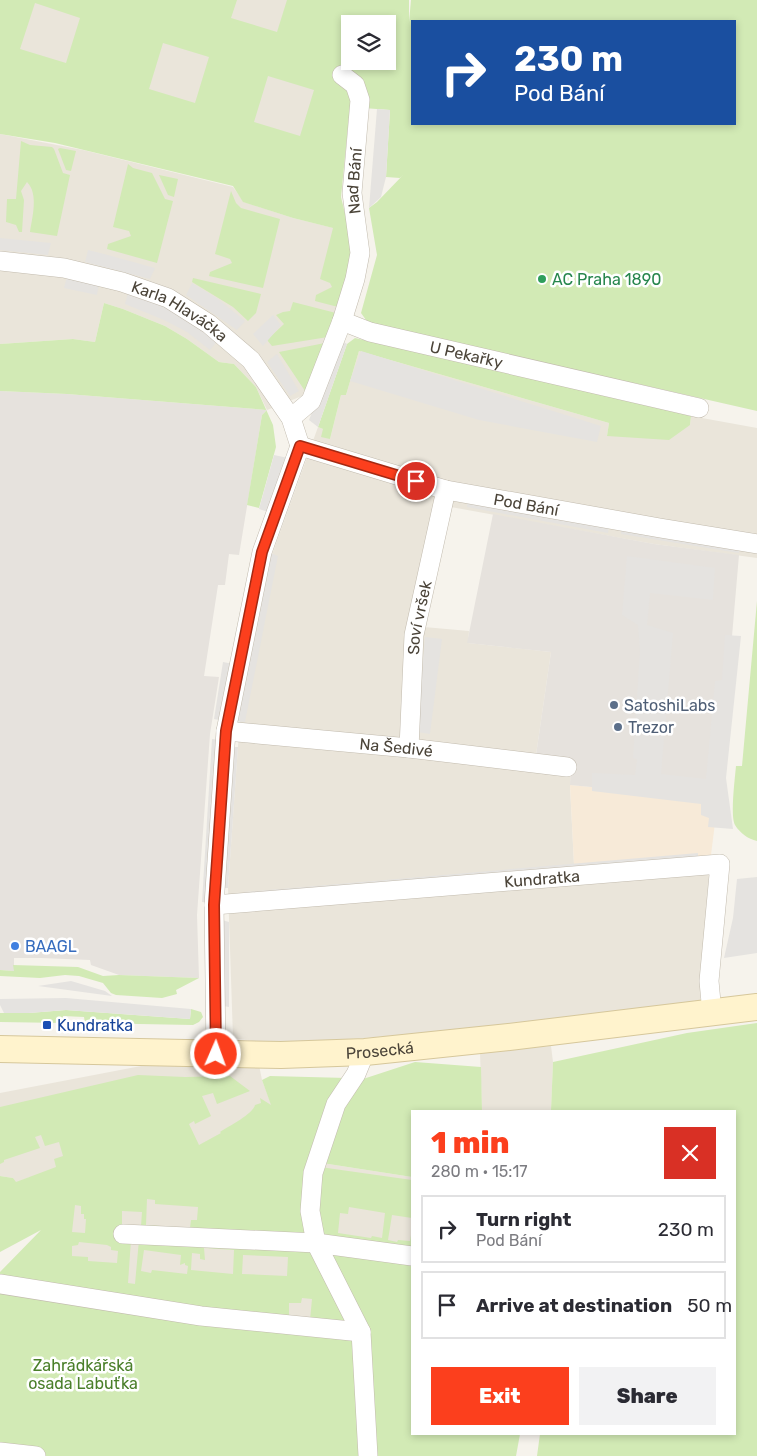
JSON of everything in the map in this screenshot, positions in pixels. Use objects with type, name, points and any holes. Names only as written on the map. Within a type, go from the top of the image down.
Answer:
[{"type":"main road","name":"Prosecká","points":[[0,1049],[281,1055],[365,1052],[757,1007]]},
{"type":"street","name":"Nad Bání","points":[[342,75],[355,86],[360,100],[352,194],[360,253],[355,278],[342,321]]},
{"type":"street","name":"Karla Hlaváčka","points":[[0,262],[64,268],[122,282],[168,298],[209,324],[251,360],[291,418],[300,446]]},
{"type":"street","name":"U Pekařky","points":[[342,321],[370,332],[699,408]]},
{"type":"street","points":[[291,418],[311,401],[342,321]]},
{"type":"street","points":[[216,1054],[214,905],[226,731],[262,552],[300,446]]},
{"type":"street","name":"Pod Bání","points":[[300,446],[446,490],[757,544]]},
{"type":"street","name":"Soví vršek","points":[[409,748],[414,635],[446,490]]},
{"type":"street","name":"Na Šedivé","points":[[226,731],[409,748],[567,767]]},
{"type":"street","name":"Kundratka","points":[[214,905],[720,864],[709,981],[712,1013]]},
{"type":"street","points":[[365,1052],[356,1074],[336,1104],[313,1173],[310,1210],[316,1243],[361,1332],[368,1456]]},
{"type":"street","points":[[123,1234],[316,1243],[411,1256]]},
{"type":"street","points":[[0,1284],[201,1316],[361,1332]]},
{"type":"street","points":[[0,1452],[36,1456]]},
{"type":"shaded area","points":[[235,0],[289,0],[278,34],[229,19]]},
{"type":"shaded area","points":[[33,1],[83,16],[67,66],[17,51]]},
{"type":"shaded area","points":[[162,41],[212,57],[196,106],[146,90]]},
{"type":"shaded area","points":[[267,73],[316,88],[300,138],[251,124]]},
{"type":"shaded area","points":[[377,109],[390,110],[386,177],[381,197],[369,208]]},
{"type":"shaded area","points":[[0,134],[83,150],[233,187],[244,202],[293,218],[350,232],[350,275],[307,394],[267,410],[256,387],[234,364],[219,362],[165,326],[104,303],[95,342],[73,339],[0,344]]},
{"type":"shaded area","points":[[0,238],[51,243],[48,255],[0,250]]},
{"type":"shaded area","points":[[88,250],[155,268],[150,279],[85,262]]},
{"type":"shaded area","points":[[67,276],[99,284],[97,295],[64,288]]},
{"type":"shaded area","points":[[192,283],[218,299],[245,321],[237,330],[186,295]]},
{"type":"shaded area","points":[[128,293],[168,307],[218,340],[210,350],[187,332],[125,304]]},
{"type":"shaded area","points":[[273,315],[281,325],[263,346],[253,334]]},
{"type":"shaded area","points":[[340,340],[347,344],[318,427],[309,420]]},
{"type":"shaded area","points":[[359,351],[609,423],[607,436],[690,425],[691,416],[757,428],[757,558],[654,544],[451,507],[424,627],[469,631],[468,643],[551,652],[536,755],[571,759],[570,786],[575,884],[709,871],[700,1003],[497,1027],[363,1038],[272,1044],[233,1038],[228,888],[240,718],[270,560],[318,427],[323,429],[330,439],[341,395],[346,395]]},
{"type":"shaded area","points":[[361,351],[601,426],[597,442],[479,420],[350,381]]},
{"type":"shaded area","points":[[277,354],[299,391],[290,396],[267,362]]},
{"type":"shaded area","points":[[0,391],[67,394],[267,410],[262,415],[239,555],[229,554],[225,585],[218,585],[204,676],[219,677],[210,734],[197,915],[199,978],[119,975],[91,965],[90,960],[41,958],[14,958],[14,971],[0,970]]},
{"type":"shaded area","points":[[274,455],[288,458],[271,513],[259,509]]},
{"type":"shaded area","points":[[468,494],[610,519],[608,533],[467,507]]},
{"type":"shaded area","points":[[493,514],[654,544],[739,555],[718,799],[570,785],[571,760],[536,755],[551,652],[467,643]]},
{"type":"shaded area","points":[[622,521],[741,541],[739,553],[621,534]]},
{"type":"shaded area","points":[[268,552],[278,556],[245,722],[233,721]]},
{"type":"shaded area","points":[[627,556],[715,568],[713,600],[650,593],[647,625],[673,633],[661,774],[706,779],[715,681],[722,680],[725,635],[741,636],[726,778],[733,829],[708,827],[709,818],[701,815],[701,804],[592,791],[592,773],[635,775],[637,759],[633,758],[640,651],[638,625],[622,615]]},
{"type":"shaded area","points":[[425,637],[442,639],[430,734],[417,732]]},
{"type":"shaded area","points":[[223,662],[233,664],[224,721],[214,719]]},
{"type":"shaded area","points":[[212,739],[221,740],[211,903],[202,902]]},
{"type":"shaded area","points":[[229,747],[238,747],[228,888],[220,888]]},
{"type":"shaded area","points":[[570,785],[718,799],[709,871],[575,884]]},
{"type":"shaded area","points":[[698,853],[698,860],[245,898],[244,892]]},
{"type":"shaded area","points":[[757,877],[757,953],[724,958],[733,918],[737,879]]},
{"type":"shaded area","points":[[222,920],[229,922],[229,1007],[223,1006]]},
{"type":"shaded area","points":[[71,981],[105,991],[112,996],[38,986]]},
{"type":"shaded area","points":[[66,998],[191,1009],[190,1019],[66,1010],[4,1013],[0,1005],[0,999]]},
{"type":"shaded area","points":[[551,1046],[553,1062],[551,1110],[482,1110],[480,1052]]},
{"type":"shaded area","points":[[259,1065],[262,1080],[272,1106],[322,1163],[411,1177],[411,1262],[369,1330],[0,1276],[43,1229],[30,1177],[15,1183],[13,1178],[0,1176],[0,1093],[141,1066]]},
{"type":"green space","points":[[0,0],[237,0],[231,18],[277,32],[287,0],[409,0],[409,22],[411,0],[757,0],[757,411],[634,383],[632,387],[373,325],[366,320],[361,313],[377,255],[369,208],[377,202],[404,174],[400,178],[386,177],[390,110],[350,107],[341,197],[351,238],[352,259],[338,307],[315,301],[316,295],[332,287],[330,283],[320,279],[333,228],[243,202],[233,186],[55,143],[0,134]],"holes":[[[35,3],[80,18],[66,63],[20,49]],[[163,43],[209,57],[195,103],[149,89]],[[268,76],[314,90],[300,136],[254,122]]]},
{"type":"green space","points":[[21,141],[30,145],[52,147],[63,173],[70,175],[57,236],[30,232],[34,199],[31,187],[27,182],[21,191],[24,200],[22,232],[19,232],[16,225],[6,222],[7,199],[16,199]]},
{"type":"green space","points":[[58,149],[76,151],[71,171],[66,170]]},
{"type":"green space","points":[[128,164],[133,168],[152,173],[165,199],[173,201],[157,263],[107,249],[108,244],[131,236],[129,231],[113,227]]},
{"type":"green space","points":[[159,175],[178,179],[174,197],[168,195]]},
{"type":"green space","points":[[231,191],[236,203],[241,208],[280,219],[263,288],[209,276],[210,272],[232,263],[230,259],[215,254]]},
{"type":"green space","points":[[193,278],[261,294],[256,313],[248,321],[233,307],[192,282]]},
{"type":"green space","points":[[293,302],[336,313],[328,337],[272,346],[267,340],[284,324],[276,315],[290,311]]},
{"type":"green space","points":[[104,303],[165,326],[219,362],[234,364],[256,387],[266,410],[67,394],[0,391],[0,344],[73,339],[95,342]]},
{"type":"green space","points":[[355,338],[691,416],[690,425],[669,440],[607,436],[609,423],[359,351],[346,395],[341,395],[330,439],[321,437],[323,429],[318,427],[347,344]]},
{"type":"green space","points":[[325,343],[307,394],[279,352]]},
{"type":"green space","points":[[267,410],[273,425],[276,447],[259,508],[247,505],[262,415]]},
{"type":"green space","points":[[757,601],[757,841],[750,839],[739,831],[735,825],[733,806],[736,766],[742,766]]},
{"type":"green space","points":[[13,965],[78,967],[103,976],[199,978],[176,990],[177,994],[162,998],[116,995],[111,993],[103,983],[79,976],[65,975],[40,978],[0,976],[0,970],[14,971]]},
{"type":"green space","points":[[191,1009],[201,1012],[203,1017],[193,1025],[85,1023],[84,1017],[63,1016],[63,1023],[0,1022],[0,1013],[66,1010],[190,1019]]},
{"type":"green space","points":[[757,1023],[757,1456],[537,1456],[540,1435],[736,1435],[736,1110],[551,1110],[553,1062],[687,1033]]},
{"type":"green space","points":[[415,1062],[481,1067],[482,1110],[411,1110],[411,1177],[322,1163],[337,1109],[360,1080]]},
{"type":"green space","name":"Zahrádkářská osada Labuťka","points":[[138,1075],[230,1076],[250,1091],[217,1104],[213,1093],[202,1096],[211,1116],[195,1124],[194,1121],[189,1124],[199,1145],[221,1133],[245,1116],[255,1105],[261,1103],[260,1098],[271,1105],[262,1080],[270,1076],[347,1078],[320,1167],[411,1180],[411,1218],[392,1215],[388,1240],[397,1242],[398,1240],[410,1241],[411,1235],[411,1435],[520,1435],[516,1456],[0,1456],[0,1272],[41,1230],[0,1252],[0,1176],[13,1178],[16,1182],[56,1167],[54,1159],[63,1156],[59,1142],[45,1146],[41,1135],[35,1137],[40,1148],[4,1160],[0,1164],[0,1107]],"holes":[[[147,1199],[155,1200],[155,1204],[198,1207],[197,1220],[191,1220],[190,1228],[146,1225]],[[75,1205],[81,1206],[81,1214],[84,1214],[84,1219],[86,1219],[85,1233],[72,1232]],[[349,1207],[385,1213],[382,1238],[338,1233],[340,1213],[348,1214]],[[122,1211],[142,1212],[141,1226],[122,1224]],[[131,1240],[139,1240],[135,1284],[128,1283]],[[79,1242],[107,1245],[111,1247],[111,1250],[118,1251],[117,1263],[88,1261],[88,1257],[72,1256],[72,1246],[78,1245]],[[204,1248],[234,1250],[233,1274],[191,1270],[192,1253],[200,1254],[200,1259],[205,1260]],[[144,1250],[181,1255],[180,1265],[185,1263],[188,1266],[187,1274],[152,1270],[151,1273],[141,1271]],[[243,1255],[288,1257],[287,1276],[242,1274]],[[302,1298],[312,1299],[310,1320],[289,1319],[289,1303],[301,1303]]]},
{"type":"place","name":"AC Praha 1890","points":[[542,279]]},
{"type":"place","name":"SatoshiLabs","points":[[614,705]]},
{"type":"place","name":"Trezor","points":[[618,727]]},
{"type":"place","name":"BAAGL","points":[[15,946]]},
{"type":"place","name":"Kundratka","points":[[47,1025]]},
{"type":"route","points":[[216,1054],[214,905],[226,731],[262,552],[300,446],[416,481]]}]
